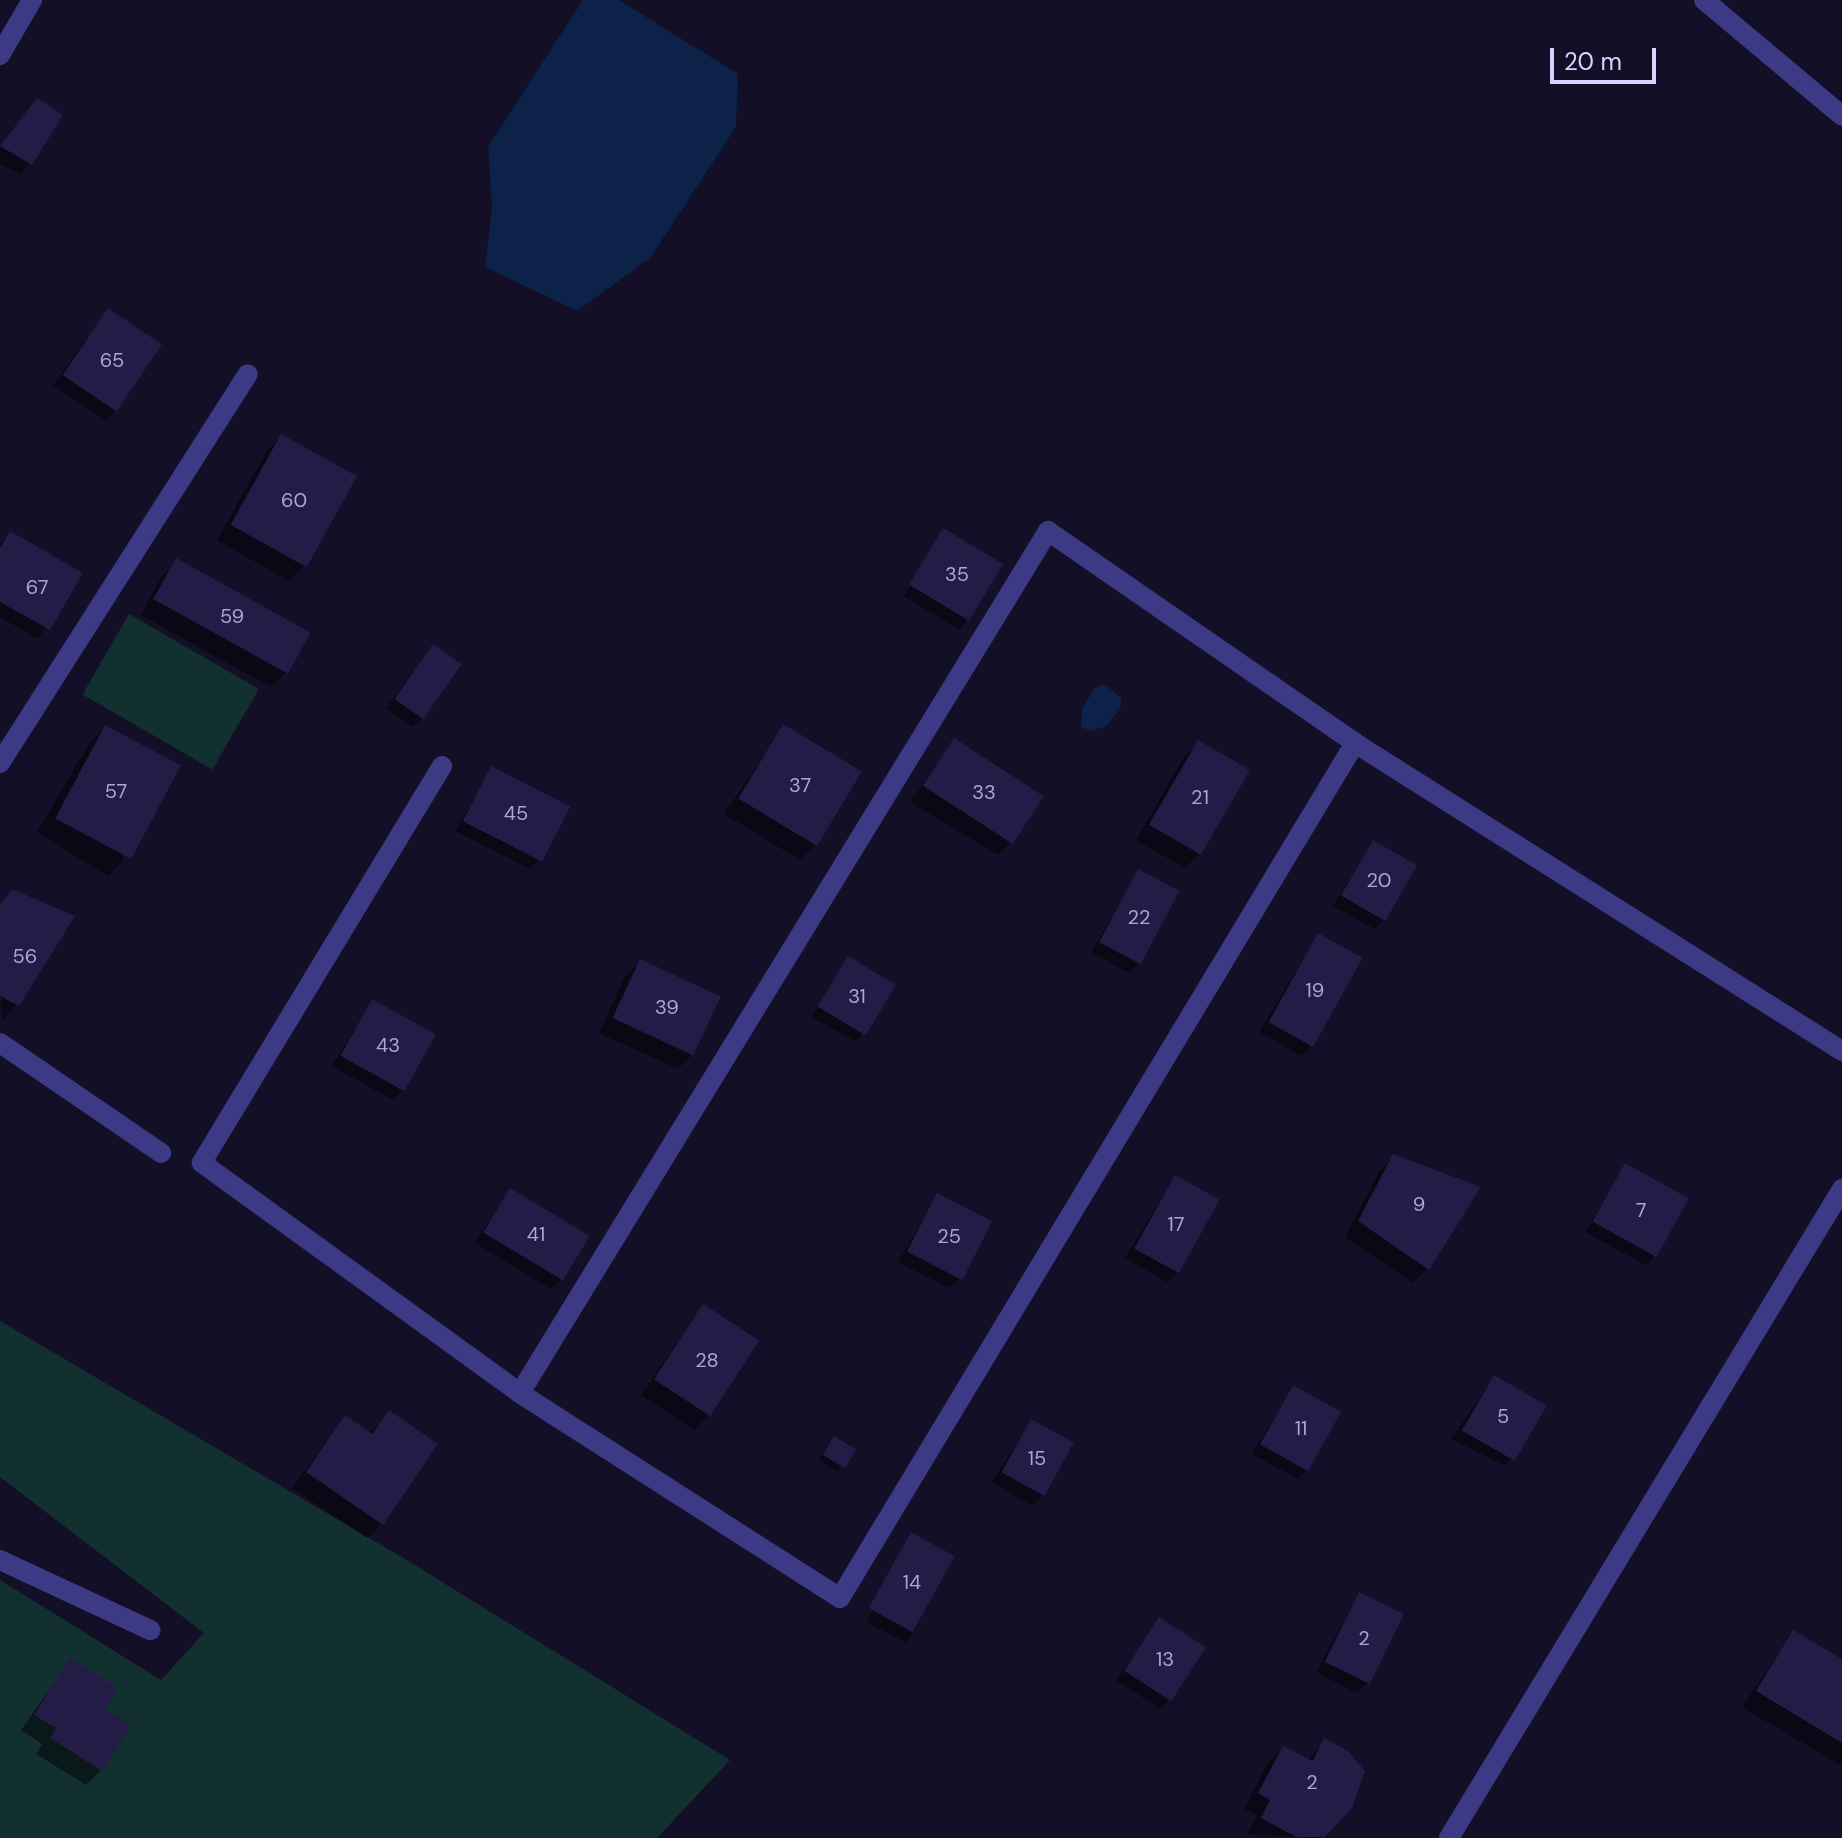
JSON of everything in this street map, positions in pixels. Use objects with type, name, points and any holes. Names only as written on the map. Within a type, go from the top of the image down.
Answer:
[{"type":"street","points":[[0,55],[32,0]]},
{"type":"street","points":[[1704,0],[1842,116]]},
{"type":"street","points":[[0,763],[248,374]]},
{"type":"street","points":[[520,1393],[1048,531],[1355,743],[1842,1051]]},
{"type":"street","points":[[442,766],[202,1163],[520,1393],[840,1598],[1355,743]]},
{"type":"street","points":[[0,1043],[161,1153]]},
{"type":"street","points":[[1449,1838],[1842,1189]]},
{"type":"street","points":[[0,1560],[150,1630]]},
{"type":"green space","points":[[129,614],[259,689],[212,770],[82,695]]},
{"type":"green space","points":[[0,1321],[405,1559],[730,1760],[657,1838],[0,1838],[0,1580],[161,1680],[204,1633],[0,1477]]},
{"type":"water","points":[[583,0],[619,0],[738,74],[736,127],[650,258],[577,311],[485,267],[492,207],[488,147]]},
{"type":"water","points":[[1104,684],[1122,698],[1120,709],[1106,726],[1091,731],[1081,727],[1082,709],[1094,689]]},
{"type":"building","points":[[37,98],[63,115],[32,165],[0,146]]},
{"type":"building","points":[[108,308],[162,344],[117,411],[63,375]]},
{"type":"building","points":[[281,434],[357,476],[307,567],[231,525]]},
{"type":"building","points":[[943,528],[1003,564],[969,621],[909,585]]},
{"type":"building","points":[[10,531],[83,573],[50,630],[0,602],[0,548]]},
{"type":"building","points":[[176,558],[311,633],[288,674],[153,599]]},
{"type":"building","points":[[433,644],[462,664],[423,719],[395,699]]},
{"type":"building","points":[[783,724],[862,771],[817,846],[738,799]]},
{"type":"building","points":[[105,725],[181,765],[131,859],[55,819]]},
{"type":"building","points":[[954,738],[1044,796],[1013,844],[923,786]]},
{"type":"building","points":[[1198,740],[1250,770],[1201,855],[1149,825]]},
{"type":"building","points":[[491,766],[570,806],[542,862],[463,821]]},
{"type":"building","points":[[1373,840],[1417,866],[1385,921],[1341,895]]},
{"type":"building","points":[[1138,869],[1179,891],[1141,964],[1099,942]]},
{"type":"building","points":[[12,889],[75,916],[19,1006],[0,996],[0,905]]},
{"type":"building","points":[[1318,933],[1363,958],[1313,1047],[1269,1022]]},
{"type":"building","points":[[848,956],[896,985],[866,1035],[818,1007]]},
{"type":"building","points":[[640,959],[721,997],[693,1056],[613,1018]]},
{"type":"building","points":[[372,999],[436,1034],[404,1091],[340,1056]]},
{"type":"building","points":[[1393,1154],[1481,1187],[1429,1270],[1358,1221]]},
{"type":"building","points":[[1625,1163],[1689,1198],[1656,1257],[1593,1222]]},
{"type":"building","points":[[1175,1175],[1220,1200],[1179,1273],[1134,1248]]},
{"type":"building","points":[[510,1188],[590,1236],[563,1280],[483,1233]]},
{"type":"building","points":[[937,1193],[992,1221],[962,1280],[907,1252]]},
{"type":"building","points":[[703,1304],[759,1340],[710,1416],[654,1379]]},
{"type":"building","points":[[1494,1375],[1547,1406],[1515,1461],[1462,1430]]},
{"type":"building","points":[[1293,1385],[1341,1412],[1308,1471],[1260,1444]]},
{"type":"building","points":[[389,1410],[438,1444],[383,1525],[306,1472],[345,1415],[372,1434]]},
{"type":"building","points":[[1031,1419],[1074,1443],[1044,1496],[1001,1472]]},
{"type":"building","points":[[834,1436],[856,1449],[845,1468],[823,1455]]},
{"type":"building","points":[[911,1532],[955,1556],[913,1632],[869,1608]]},
{"type":"building","points":[[1359,1592],[1404,1614],[1370,1684],[1325,1662]]},
{"type":"building","points":[[1159,1617],[1206,1647],[1171,1701],[1124,1671]]},
{"type":"building","points":[[1793,1630],[1842,1659],[1842,1743],[1756,1691]]},
{"type":"building","points":[[70,1658],[118,1688],[105,1709],[131,1725],[102,1771],[50,1738],[56,1728],[34,1715]]},
{"type":"building","points":[[1324,1738],[1348,1751],[1365,1771],[1352,1808],[1325,1837],[1296,1837],[1261,1818],[1270,1800],[1258,1793],[1283,1746],[1313,1761]]}]
